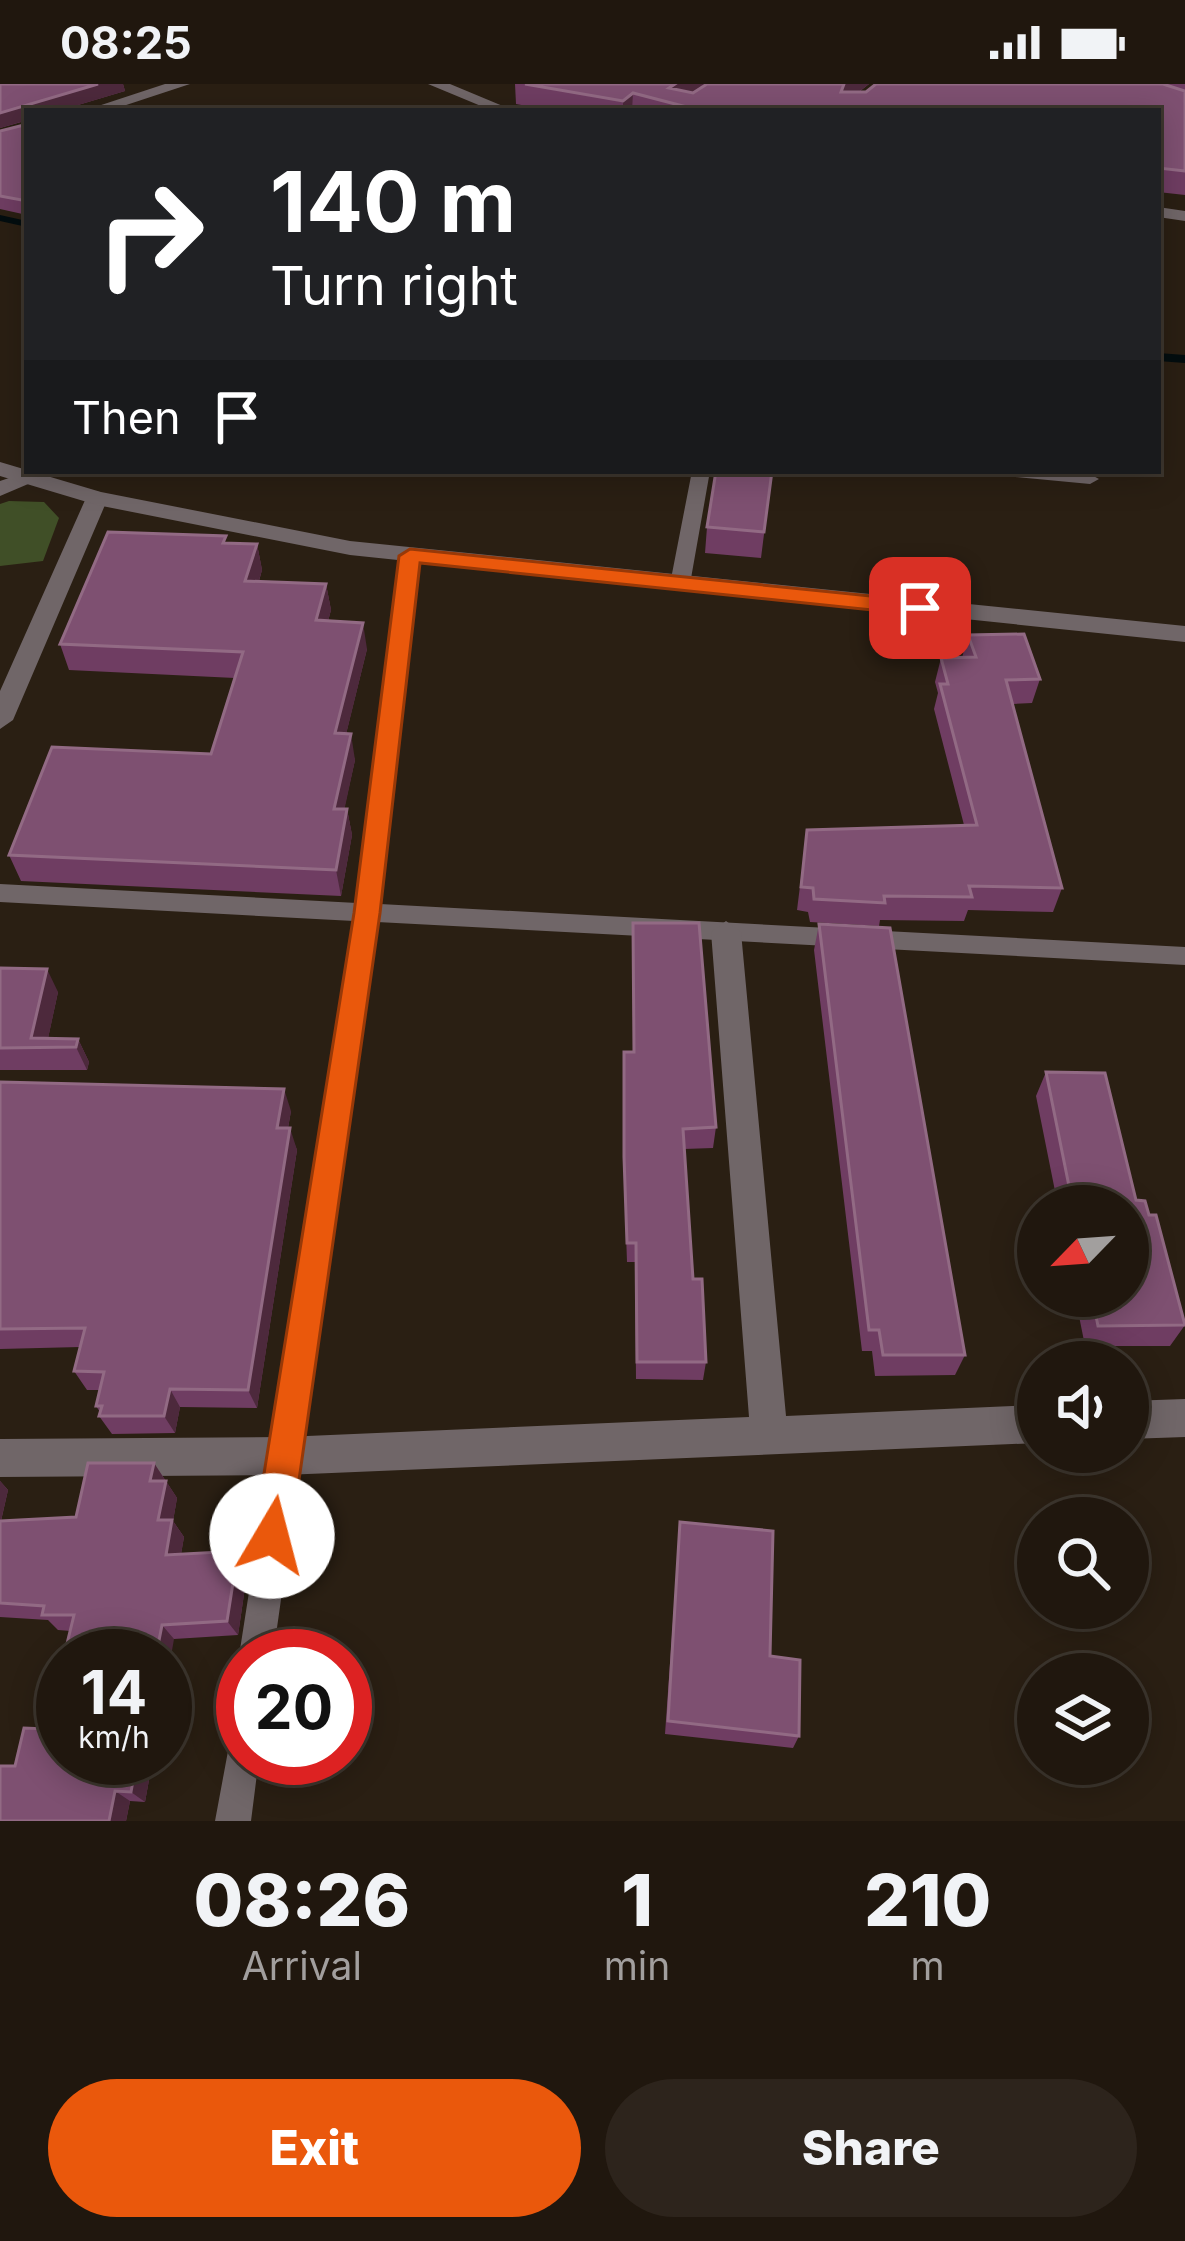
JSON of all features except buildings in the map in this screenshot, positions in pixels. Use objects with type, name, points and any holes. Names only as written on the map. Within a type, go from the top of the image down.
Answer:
[{"type":"street","points":[[101,108],[182,84]]},
{"type":"street","points":[[436,84],[499,108]]},
{"type":"street","points":[[0,489],[43,474],[97,498],[283,538],[410,556],[1185,634]]},
{"type":"street","points":[[0,720],[97,498]]},
{"type":"street","points":[[726,932],[769,1436]]},
{"type":"street","points":[[1149,1419],[1185,1418]]},
{"type":"street","points":[[0,1458],[284,1456],[1017,1425]]},
{"type":"lane","points":[[680,584],[700,474]]},
{"type":"lane","points":[[1037,474],[1090,479]]},
{"type":"lane","points":[[260,1629],[367,913],[410,556]]},
{"type":"lane","points":[[0,893],[1185,956]]},
{"type":"lane","points":[[232,1821],[237,1785]]},
{"type":"green space","points":[[44,502],[59,518],[43,561],[0,566],[0,504]]},
{"type":"waterway","points":[[0,218],[24,223]]},
{"type":"waterway","points":[[1161,357],[1185,359]]},
{"type":"route","points":[[272,1536],[367,913],[410,556],[920,608]]}]
